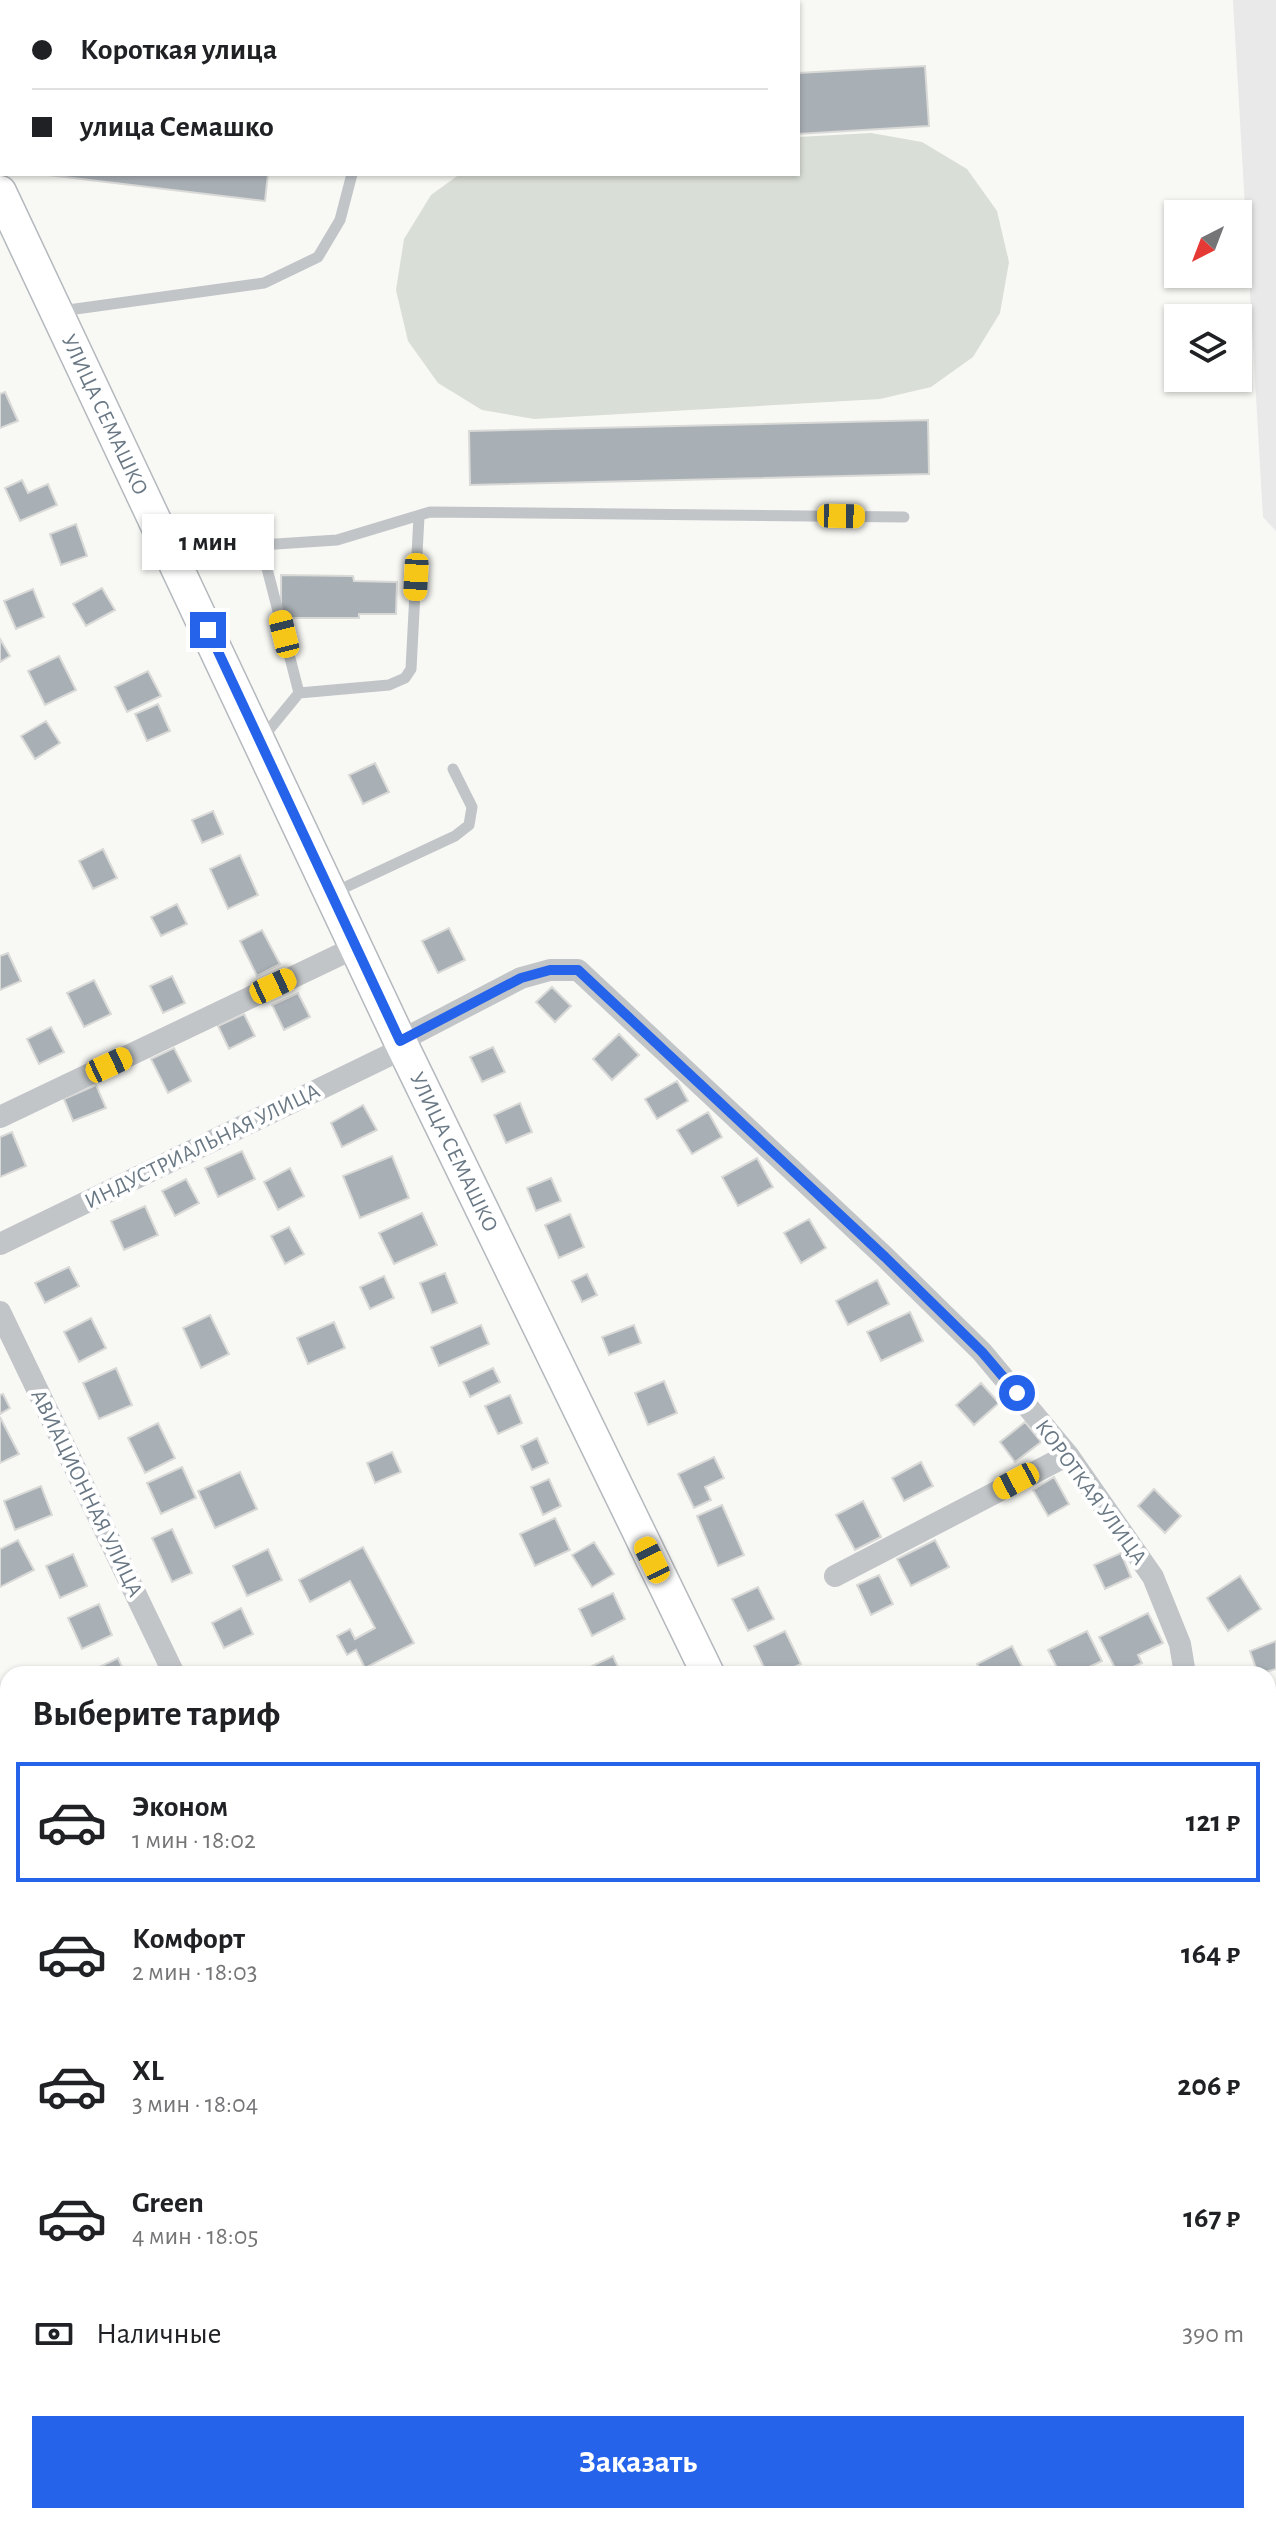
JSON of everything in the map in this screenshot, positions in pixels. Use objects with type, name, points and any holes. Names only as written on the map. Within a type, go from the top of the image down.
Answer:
[{"type":"main road","name":"УЛИЦА СЕМАШКО","points":[[0,192],[402,1044],[704,1666]]},
{"type":"street","points":[[0,1117],[356,947]]},
{"type":"street","name":"КОРОТКАЯ УЛИЦА","points":[[402,1044],[521,978],[550,970],[578,970],[982,1352],[1068,1455],[1153,1577],[1180,1644],[1184,1666]]},
{"type":"street","name":"ИНДУСТРИАЛЬНАЯ УЛИЦА","points":[[0,1244],[402,1044]]},
{"type":"street","name":"АВИАЦИОННАЯ УЛИЦА","points":[[0,1312],[170,1666]]},
{"type":"street","points":[[835,1576],[1068,1455]]},
{"type":"lane","points":[[57,312],[264,283],[318,257],[340,220],[351,176]]},
{"type":"lane","points":[[169,548],[337,540],[430,512],[904,517]]},
{"type":"lane","points":[[260,741],[299,693],[389,685],[405,678],[411,669],[419,516]]},
{"type":"lane","points":[[261,545],[299,693]]},
{"type":"lane","points":[[331,894],[455,836],[469,825],[472,807],[453,769]]},
{"type":"shaded area","points":[[1233,0],[1276,0],[1276,531],[1263,517],[1250,288],[1252,200],[1245,200]]},
{"type":"shaded area","points":[[871,133],[922,142],[967,169],[997,211],[1009,262],[1000,313],[973,357],[931,387],[880,399],[534,419],[482,410],[438,383],[408,341],[396,290],[404,239],[431,195],[457,176],[800,176],[800,137]]},
{"type":"building","points":[[925,66],[929,126],[800,134],[800,73]]},
{"type":"building","points":[[57,176],[268,176],[265,201]]},
{"type":"building","points":[[5,392],[18,421],[0,428],[0,394]]},
{"type":"building","points":[[928,420],[929,474],[470,485],[469,431]]},
{"type":"building","points":[[22,480],[28,493],[48,484],[57,505],[20,521],[5,488]]},
{"type":"building","points":[[76,524],[87,556],[61,565],[50,534]]},
{"type":"building","points":[[281,575],[353,576],[354,581],[397,582],[396,614],[359,614],[359,618],[281,618]]},
{"type":"building","points":[[102,588],[115,610],[86,626],[73,604]]},
{"type":"building","points":[[33,589],[44,617],[16,629],[4,601]]},
{"type":"building","points":[[0,639],[10,656],[0,662]]},
{"type":"building","points":[[59,656],[76,690],[45,705],[28,671]]},
{"type":"building","points":[[148,671],[161,696],[127,712],[115,687]]},
{"type":"building","points":[[158,704],[170,731],[147,741],[135,714]]},
{"type":"building","points":[[46,721],[60,743],[35,759],[21,736]]},
{"type":"building","points":[[375,763],[389,792],[363,804],[349,775]]},
{"type":"building","points":[[213,811],[223,834],[202,843],[192,820]]},
{"type":"building","points":[[103,849],[117,878],[93,889],[79,861]]},
{"type":"building","points":[[240,855],[258,895],[228,909],[210,869]]},
{"type":"building","points":[[177,904],[187,924],[161,936],[151,917]]},
{"type":"building","points":[[449,928],[465,960],[438,973],[422,941]]},
{"type":"building","points":[[262,930],[280,964],[257,976],[240,941]]},
{"type":"building","points":[[8,953],[21,981],[0,990],[0,956]]},
{"type":"building","points":[[172,976],[185,1003],[163,1013],[150,986]]},
{"type":"building","points":[[94,980],[111,1014],[84,1027],[67,993]]},
{"type":"building","points":[[552,987],[571,1006],[555,1022],[536,1002]]},
{"type":"building","points":[[298,993],[310,1017],[284,1030],[272,1005]]},
{"type":"building","points":[[244,1014],[255,1036],[229,1049],[218,1026]]},
{"type":"building","points":[[51,1027],[64,1052],[39,1064],[27,1039]]},
{"type":"building","points":[[619,1034],[639,1055],[612,1080],[593,1059]]},
{"type":"building","points":[[493,1047],[505,1072],[482,1082],[470,1057]]},
{"type":"building","points":[[174,1048],[191,1081],[168,1093],[151,1059]]},
{"type":"building","points":[[677,1081],[688,1101],[657,1119],[645,1099]]},
{"type":"building","points":[[96,1085],[106,1108],[73,1121],[64,1099]]},
{"type":"building","points":[[520,1103],[532,1132],[506,1143],[494,1115]]},
{"type":"building","points":[[363,1105],[377,1130],[342,1147],[331,1123]]},
{"type":"building","points":[[708,1112],[722,1137],[692,1154],[677,1130]]},
{"type":"building","points":[[12,1132],[26,1166],[0,1177],[0,1137]]},
{"type":"building","points":[[242,1151],[255,1179],[218,1197],[205,1168]]},
{"type":"building","points":[[392,1156],[409,1198],[360,1218],[343,1176]]},
{"type":"building","points":[[757,1158],[773,1187],[738,1206],[722,1177]]},
{"type":"building","points":[[290,1168],[304,1196],[278,1210],[264,1182]]},
{"type":"building","points":[[551,1178],[561,1201],[536,1211],[527,1188]]},
{"type":"building","points":[[186,1179],[199,1203],[175,1216],[162,1191]]},
{"type":"building","points":[[145,1206],[158,1235],[124,1250],[111,1221]]},
{"type":"building","points":[[422,1213],[437,1245],[394,1264],[379,1233]]},
{"type":"building","points":[[570,1214],[584,1247],[559,1258],[545,1225]]},
{"type":"building","points":[[809,1219],[826,1248],[801,1263],[784,1233]]},
{"type":"building","points":[[289,1227],[304,1254],[285,1264],[271,1236]]},
{"type":"building","points":[[69,1267],[79,1286],[45,1303],[35,1283]]},
{"type":"building","points":[[445,1273],[457,1303],[432,1313],[420,1283]]},
{"type":"building","points":[[587,1274],[597,1295],[582,1302],[572,1281]]},
{"type":"building","points":[[384,1276],[394,1298],[370,1309],[360,1287]]},
{"type":"building","points":[[877,1280],[889,1304],[848,1325],[836,1301]]},
{"type":"building","points":[[910,1312],[923,1341],[881,1361],[867,1332]]},
{"type":"building","points":[[210,1315],[229,1354],[201,1368],[183,1328]]},
{"type":"building","points":[[91,1318],[106,1348],[79,1362],[64,1332]]},
{"type":"building","points":[[334,1322],[345,1348],[308,1364],[297,1338]]},
{"type":"building","points":[[481,1325],[489,1344],[439,1366],[431,1347]]},
{"type":"building","points":[[634,1325],[641,1343],[609,1355],[602,1337]]},
{"type":"building","points":[[116,1368],[132,1405],[99,1419],[83,1383]]},
{"type":"building","points":[[493,1368],[500,1382],[470,1397],[463,1382]]},
{"type":"building","points":[[664,1381],[677,1413],[648,1425],[635,1393]]},
{"type":"building","points":[[981,1383],[999,1403],[974,1425],[956,1405]]},
{"type":"building","points":[[3,1394],[10,1408],[0,1414],[0,1395]]},
{"type":"building","points":[[510,1395],[522,1423],[498,1434],[485,1406]]},
{"type":"building","points":[[0,1417],[19,1454],[0,1463]]},
{"type":"building","points":[[1025,1422],[1041,1442],[1015,1462],[1000,1442]]},
{"type":"building","points":[[158,1423],[175,1458],[145,1473],[128,1438]]},
{"type":"building","points":[[537,1438],[548,1463],[532,1470],[521,1446]]},
{"type":"building","points":[[392,1452],[401,1472],[375,1483],[367,1463]]},
{"type":"building","points":[[714,1457],[724,1478],[705,1487],[711,1500],[694,1508],[678,1474]]},
{"type":"building","points":[[921,1462],[933,1486],[904,1501],[892,1478]]},
{"type":"building","points":[[182,1467],[196,1498],[161,1514],[147,1483]]},
{"type":"building","points":[[240,1472],[257,1509],[215,1528],[198,1491]]},
{"type":"building","points":[[1054,1477],[1069,1504],[1048,1516],[1033,1490]]},
{"type":"building","points":[[549,1479],[561,1506],[543,1515],[531,1487]]},
{"type":"building","points":[[41,1486],[52,1515],[15,1530],[4,1501]]},
{"type":"building","points":[[1154,1489],[1181,1516],[1165,1533],[1138,1506]]},
{"type":"building","points":[[863,1501],[881,1537],[855,1550],[836,1515]]},
{"type":"building","points":[[722,1505],[744,1555],[718,1566],[697,1516]]},
{"type":"building","points":[[555,1518],[570,1550],[535,1566],[520,1534]]},
{"type":"building","points":[[172,1529],[192,1573],[172,1582],[152,1538]]},
{"type":"building","points":[[18,1540],[34,1570],[0,1587],[0,1549]]},
{"type":"building","points":[[935,1540],[949,1567],[911,1586],[897,1559]]},
{"type":"building","points":[[594,1542],[614,1574],[592,1587],[572,1555]]},
{"type":"building","points":[[363,1547],[414,1643],[364,1666],[356,1650],[347,1655],[337,1636],[350,1629],[355,1639],[375,1628],[350,1581],[310,1602],[299,1580]]},
{"type":"building","points":[[268,1549],[282,1580],[247,1596],[233,1566]]},
{"type":"building","points":[[1121,1553],[1131,1577],[1105,1589],[1094,1565]]},
{"type":"building","points":[[73,1554],[87,1586],[60,1598],[46,1566]]},
{"type":"building","points":[[879,1575],[893,1604],[871,1615],[857,1585]]},
{"type":"building","points":[[1240,1576],[1261,1609],[1228,1631],[1207,1598]]},
{"type":"building","points":[[758,1587],[774,1619],[748,1631],[732,1599]]},
{"type":"building","points":[[613,1593],[625,1619],[592,1636],[579,1609]]},
{"type":"building","points":[[99,1604],[112,1635],[82,1649],[68,1618]]},
{"type":"building","points":[[241,1608],[253,1634],[224,1648],[212,1623]]},
{"type":"building","points":[[1148,1613],[1163,1643],[1138,1655],[1142,1663],[1114,1666],[1099,1637]]},
{"type":"building","points":[[785,1631],[801,1664],[763,1666],[754,1646]]},
{"type":"building","points":[[1087,1631],[1102,1661],[1091,1666],[1056,1666],[1048,1650]]},
{"type":"building","points":[[1276,1641],[1276,1666],[1255,1666],[1250,1651]]},
{"type":"building","points":[[1012,1646],[1022,1666],[978,1666]]},
{"type":"building","points":[[613,1656],[617,1666],[592,1666]]},
{"type":"building","points":[[118,1658],[122,1666],[101,1666]]},
{"type":"route","points":[[208,630],[400,1041],[521,978],[550,970],[578,970],[885,1257],[982,1352],[1017,1393]]}]
